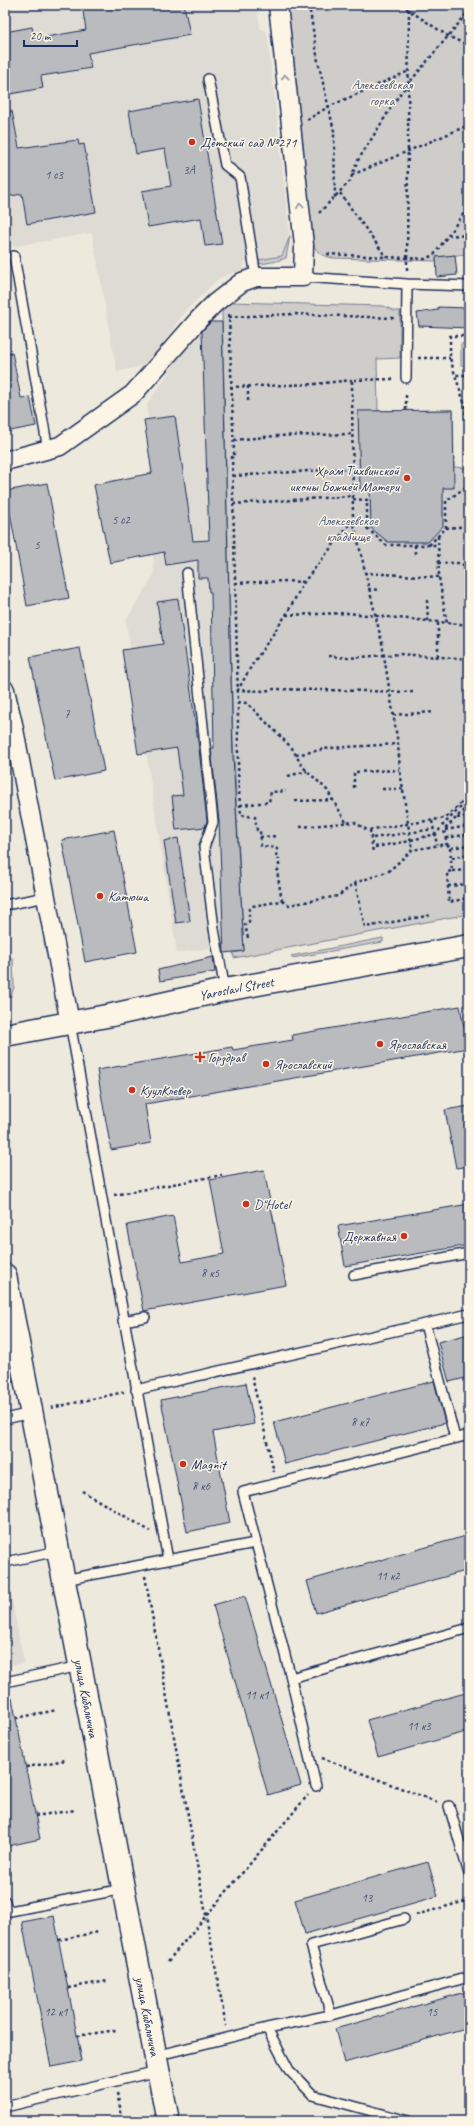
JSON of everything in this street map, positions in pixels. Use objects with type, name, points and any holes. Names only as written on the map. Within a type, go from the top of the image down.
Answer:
[{"type":"street","points":[[5,461],[60,446],[133,394],[215,303],[242,282],[256,277],[303,277],[304,245],[290,130],[278,5]]},
{"type":"street","points":[[5,690],[9,725],[46,897],[70,1023]]},
{"type":"street","name":"Yaroslavl Street","points":[[5,1034],[70,1023],[225,990],[469,946]]},
{"type":"street","name":"улица Кибальчича","points":[[5,1275],[10,1327],[31,1413],[168,2121]]},
{"type":"lane","points":[[208,79],[225,165],[240,178],[256,277]]},
{"type":"lane","points":[[14,256],[48,450]]},
{"type":"lane","points":[[303,277],[407,284],[469,286]]},
{"type":"lane","points":[[406,378],[407,284]]},
{"type":"lane","points":[[187,573],[213,822],[204,847],[214,929],[225,990]]},
{"type":"lane","points":[[5,905],[46,897]]},
{"type":"lane","points":[[70,1023],[168,1560]]},
{"type":"lane","points":[[354,1275],[469,1253]]},
{"type":"lane","points":[[136,1390],[469,1314]]},
{"type":"lane","points":[[123,1320],[145,1317]]},
{"type":"lane","points":[[425,1324],[455,1438]]},
{"type":"lane","points":[[5,1419],[31,1413]]},
{"type":"lane","points":[[316,1786],[291,1678],[243,1492],[469,1435]]},
{"type":"lane","points":[[64,1580],[255,1543]]},
{"type":"lane","points":[[5,1562],[58,1551]]},
{"type":"lane","points":[[291,1678],[469,1628]]},
{"type":"lane","points":[[5,1682],[80,1666]]},
{"type":"lane","points":[[449,1806],[469,1874]]},
{"type":"lane","points":[[5,1900],[6,1912],[123,1889]]},
{"type":"lane","points":[[331,2015],[311,1945],[404,1919]]},
{"type":"lane","points":[[5,2107],[156,2064],[229,2038],[267,2028],[331,2015],[469,1977]]},
{"type":"lane","points":[[267,2028],[288,2070],[313,2095],[408,2121]]},
{"type":"path","points":[[309,5],[318,61],[334,131],[335,199]]},
{"type":"path","points":[[401,5],[448,36],[469,46]]},
{"type":"path","points":[[408,258],[409,5]]},
{"type":"path","points":[[318,214],[335,199],[350,181],[357,162],[399,95],[469,11]]},
{"type":"path","points":[[290,130],[328,107],[409,71]]},
{"type":"path","points":[[352,175],[469,125]]},
{"type":"path","points":[[340,192],[386,257]]},
{"type":"path","points":[[327,254],[425,259],[434,255],[469,206]]},
{"type":"path","points":[[448,235],[469,236]]},
{"type":"path","points":[[229,312],[230,387],[234,440],[234,454],[232,454],[240,805],[241,815],[256,817],[257,830],[260,831],[261,846],[277,848],[276,858],[279,859],[279,869],[277,871],[282,901]]},
{"type":"path","points":[[229,317],[293,314],[406,319]]},
{"type":"path","points":[[446,528],[446,501],[469,486],[465,405],[450,358],[450,336],[469,336]]},
{"type":"path","points":[[406,358],[450,358]]},
{"type":"path","points":[[455,375],[469,375]]},
{"type":"path","points":[[230,387],[315,384],[352,380],[406,378],[406,410]]},
{"type":"path","points":[[352,380],[354,468],[353,520],[368,590],[382,643],[398,744],[400,770],[412,850]]},
{"type":"path","points":[[248,386],[248,401]]},
{"type":"path","points":[[234,440],[275,436],[353,434]]},
{"type":"path","points":[[233,476],[354,468]]},
{"type":"path","points":[[233,504],[353,497],[367,500],[367,528],[386,545],[438,544]]},
{"type":"path","points":[[429,545],[446,528],[468,526],[469,519]]},
{"type":"path","points":[[238,690],[252,665],[286,615],[304,582],[353,520]]},
{"type":"path","points":[[438,536],[438,577],[447,624]]},
{"type":"path","points":[[415,545],[415,556]]},
{"type":"path","points":[[438,563],[458,563],[469,567]]},
{"type":"path","points":[[364,573],[438,577]]},
{"type":"path","points":[[235,583],[282,581],[304,582]]},
{"type":"path","points":[[368,590],[378,590]]},
{"type":"path","points":[[427,600],[428,622]]},
{"type":"path","points":[[286,615],[347,613],[469,625]]},
{"type":"path","points":[[438,623],[438,658]]},
{"type":"path","points":[[328,656],[383,656],[399,654],[438,658],[469,659]]},
{"type":"path","points":[[238,690],[264,691],[274,689],[414,692]]},
{"type":"path","points":[[238,702],[246,704],[284,738],[307,771],[327,790],[346,822]]},
{"type":"path","points":[[393,714],[434,712]]},
{"type":"path","points":[[296,755],[330,748],[398,744]]},
{"type":"path","points":[[354,788],[354,772],[400,770]]},
{"type":"path","points":[[288,776],[307,771]]},
{"type":"path","points":[[382,789],[403,788]]},
{"type":"path","points":[[240,805],[269,802],[271,792],[286,791]]},
{"type":"path","points":[[300,827],[354,822],[367,830],[370,830],[446,818],[469,795]]},
{"type":"path","points":[[375,847],[434,836],[469,799]]},
{"type":"path","points":[[295,801],[333,800]]},
{"type":"path","points":[[444,830],[468,806]]},
{"type":"path","points":[[456,818],[469,816]]},
{"type":"path","points":[[432,820],[437,845]]},
{"type":"path","points":[[444,830],[469,826]]},
{"type":"path","points":[[373,838],[434,829]]},
{"type":"path","points":[[370,830],[373,853]]},
{"type":"path","points":[[444,830],[452,858],[452,871]]},
{"type":"path","points":[[446,838],[469,834]]},
{"type":"path","points":[[260,837],[278,836]]},
{"type":"path","points":[[248,938],[246,924],[249,922],[249,910],[253,906],[282,901],[290,905],[338,896],[355,883],[389,871],[412,850],[447,844]]},
{"type":"path","points":[[450,848],[469,844]]},
{"type":"path","points":[[452,858],[469,854]]},
{"type":"path","points":[[469,870],[447,872],[449,902],[464,899],[469,890]]},
{"type":"path","points":[[355,883],[365,927],[432,915]]},
{"type":"path","points":[[448,886],[469,884]]},
{"type":"path","points":[[109,1196],[222,1175]]},
{"type":"path","points":[[249,1363],[277,1484]]},
{"type":"path","points":[[31,1413],[136,1390]]},
{"type":"path","points":[[82,1491],[165,1540]]},
{"type":"path","points":[[143,1565],[229,2038]]},
{"type":"path","points":[[16,1718],[57,1710]]},
{"type":"path","points":[[310,1759],[319,1757],[449,1806]]},
{"type":"path","points":[[26,1767],[66,1760]]},
{"type":"path","points":[[168,1962],[316,1786]]},
{"type":"path","points":[[35,1816],[75,1810]]},
{"type":"path","points":[[404,1919],[469,1900]]},
{"type":"path","points":[[59,1940],[98,1932]]},
{"type":"path","points":[[68,1988],[107,1981]]},
{"type":"path","points":[[77,2036],[116,2030]]},
{"type":"path","points":[[121,2088],[116,2090],[123,2121]]},
{"type":"shaded area","name":"Детский сад №271","points":[[5,5],[257,5],[260,28],[267,32],[290,236],[282,256],[244,262],[244,269],[219,278],[184,312],[150,364],[117,372],[92,233],[5,248]]},
{"type":"shaded area","points":[[202,322],[222,322],[233,738],[244,951],[233,952],[231,938],[223,938],[223,946],[177,953],[126,620],[154,575],[147,405]]},
{"type":"shaded area","points":[[5,1564],[24,1663],[5,1667]]},
{"type":"green space","name":"Алексеевская горка","points":[[284,5],[469,5],[469,254],[436,257],[436,261],[333,258],[322,255],[315,248],[312,240]]},
{"type":"green space","points":[[290,236],[286,258],[260,264],[259,260],[282,256]]},
{"type":"green space","name":"Алексеевское кладбище","points":[[228,302],[384,306],[394,311],[400,311],[400,358],[377,359],[378,411],[453,410],[454,467],[469,468],[469,914],[234,958],[233,953],[244,951],[233,738],[222,312]]},
{"type":"green space","points":[[461,344],[469,344],[469,366],[461,365]]},
{"type":"green space","points":[[383,938],[383,942],[292,958],[291,956]]},
{"type":"green space","points":[[5,954],[13,959],[14,987],[11,996],[5,999]]},
{"type":"building","points":[[82,5],[184,5],[190,35],[88,53],[91,68],[41,76],[43,88],[5,95],[5,32],[32,27],[35,39],[86,30]]},
{"type":"building","points":[[198,99],[222,244],[205,246],[201,218],[148,227],[142,191],[171,186],[165,149],[136,154],[129,111]]},
{"type":"building","points":[[5,111],[12,111],[19,148],[78,140],[79,145],[84,144],[96,212],[27,224],[22,194],[5,197]]},
{"type":"building","points":[[455,255],[457,275],[437,277],[436,257]]},
{"type":"building","points":[[438,307],[469,308],[469,328],[419,326],[417,313],[438,310]]},
{"type":"building","points":[[211,322],[222,322],[233,756],[244,951],[224,953],[219,821],[211,748],[214,748],[211,592],[209,592],[208,578],[198,578],[198,560],[166,565],[164,552],[110,563],[94,485],[152,473],[144,420],[175,416],[193,541],[209,540],[202,331]]},
{"type":"building","points":[[12,352],[21,398],[30,397],[36,426],[5,432],[5,353]]},
{"type":"building","name":"Храм Тихвинской иконы Божией Матери","points":[[453,410],[454,488],[443,488],[443,526],[428,542],[388,542],[371,528],[370,489],[360,489],[358,411]]},
{"type":"building","points":[[47,483],[69,598],[27,606],[6,491]]},
{"type":"building","points":[[178,599],[199,749],[207,821],[205,827],[176,830],[172,796],[183,795],[177,748],[138,754],[122,650],[163,644],[157,602]]},
{"type":"building","points":[[80,648],[104,771],[55,781],[30,657]]},
{"type":"building","name":"Катюша","points":[[114,830],[137,952],[85,962],[62,840]]},
{"type":"building","points":[[178,838],[190,921],[176,923],[164,841]]},
{"type":"building","points":[[213,957],[215,972],[160,981],[158,970]]},
{"type":"building","points":[[460,1006],[468,1048],[145,1104],[151,1143],[111,1150],[97,1070],[232,1047],[233,1050],[293,1040],[292,1035]]},
{"type":"building","points":[[469,1106],[469,1166],[456,1168],[445,1110]]},
{"type":"building","points":[[264,1170],[286,1285],[144,1311],[127,1225],[173,1216],[182,1262],[224,1254],[210,1180]]},
{"type":"building","name":"Державная","points":[[469,1204],[469,1245],[345,1266],[338,1226]]},
{"type":"building","points":[[469,1334],[469,1377],[449,1382],[438,1342]]},
{"type":"building","points":[[434,1381],[445,1423],[285,1464],[274,1422]]},
{"type":"building","points":[[246,1383],[254,1424],[213,1432],[230,1523],[187,1532],[161,1400]]},
{"type":"building","points":[[469,1535],[469,1570],[316,1613],[307,1581]]},
{"type":"building","points":[[245,1596],[301,1785],[268,1795],[213,1605]]},
{"type":"building","points":[[469,1692],[469,1731],[378,1757],[367,1720]]},
{"type":"building","points":[[5,1698],[12,1698],[40,1839],[8,1846],[5,1830]]},
{"type":"building","points":[[428,1862],[438,1896],[305,1934],[295,1900]]},
{"type":"building","points":[[54,1916],[82,2061],[51,2067],[22,1922]]},
{"type":"building","points":[[469,1991],[469,2027],[344,2063],[335,2029]]},
{"type":"place","name":"Детский сад №271","points":[[192,142]]},
{"type":"place","name":"Храм Тихвинской иконы Божией Матери","points":[[407,478]]},
{"type":"place","name":"Катюша","points":[[100,896]]},
{"type":"place","name":"Ярославская","points":[[380,1044]]},
{"type":"place","name":"Горздрав","points":[[200,1057]]},
{"type":"place","name":"Ярославский","points":[[266,1064]]},
{"type":"place","name":"КуулКлевер","points":[[132,1090]]},
{"type":"place","name":"D\"Hotel","points":[[246,1204]]},
{"type":"place","name":"Державная","points":[[404,1236]]},
{"type":"place","name":"Magnit","points":[[183,1464]]}]
